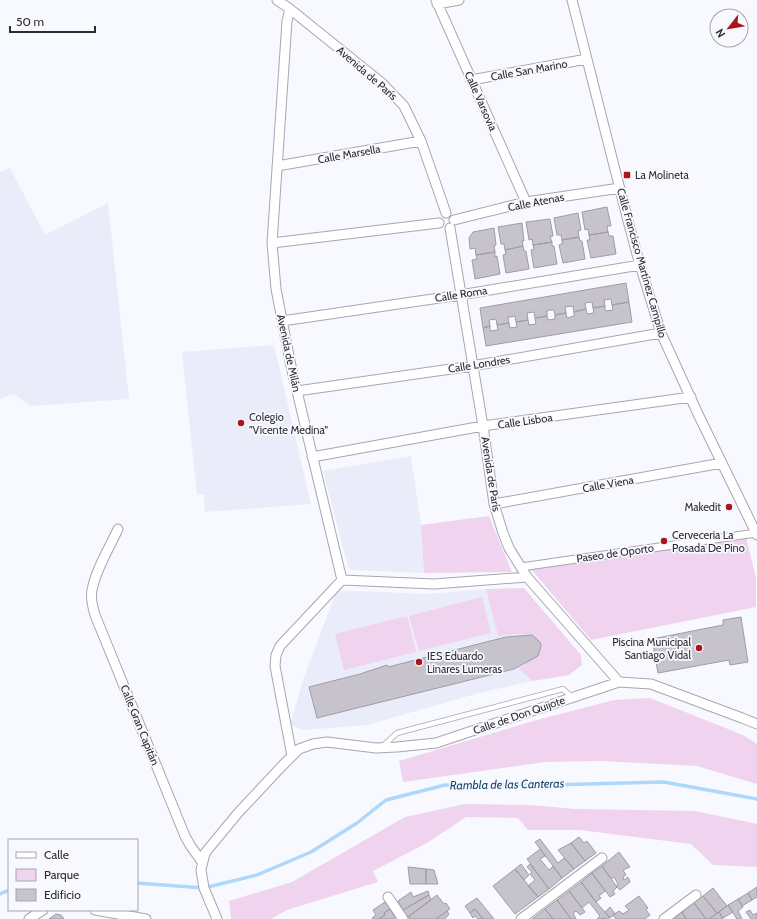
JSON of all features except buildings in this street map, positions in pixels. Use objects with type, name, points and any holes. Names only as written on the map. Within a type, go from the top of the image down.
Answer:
[{"type":"street","name":"Avenida de París","points":[[278,0],[290,8],[382,83],[404,106],[421,141],[446,213]]},
{"type":"street","points":[[436,2],[459,0]]},
{"type":"street","name":"Calle Francisco Martínez Campillo","points":[[572,0],[640,265],[661,333],[757,534]]},
{"type":"street","name":"Calle Varsovia","points":[[436,2],[526,202]]},
{"type":"street","name":"Avenida de Milán","points":[[290,8],[286,21],[272,243],[276,289],[297,392],[342,580]]},
{"type":"street","name":"Calle San Marino","points":[[471,80],[587,59]]},
{"type":"street","name":"Calle Marsella","points":[[277,166],[421,141]]},
{"type":"street","name":"Calle Atenas","points":[[452,224],[526,202],[620,188]]},
{"type":"street","points":[[272,243],[439,223],[442,227],[452,224],[450,214],[446,213],[440,217],[439,223]]},
{"type":"street","name":"Avenida de París","points":[[452,224],[460,295],[483,426],[494,504],[503,533],[509,548],[527,577],[619,682]]},
{"type":"street","name":"Calle Roma","points":[[282,321],[460,295],[640,265]]},
{"type":"street","name":"Calle Londres","points":[[297,392],[472,366],[661,333]]},
{"type":"street","name":"Calle Lisboa","points":[[312,457],[483,426],[691,398]]},
{"type":"street","name":"Calle Viena","points":[[494,504],[722,463]]},
{"type":"street","name":"Calle Gran Capitán","points":[[118,529],[99,570],[92,591],[92,604],[95,616],[185,836],[202,862]]},
{"type":"street","name":"Paseo de Oporto","points":[[521,567],[757,534]]},
{"type":"street","points":[[292,756],[275,666],[276,655],[280,646],[342,580],[434,584],[527,577]]},
{"type":"street","name":"Calle de Don Quijote","points":[[202,862],[205,852],[218,836],[282,766],[299,749],[313,744],[327,742],[381,748],[436,742],[619,682],[651,684],[757,724]]},
{"type":"street","points":[[521,919],[602,858]]},
{"type":"street","points":[[202,862],[201,870],[204,888],[217,919]]},
{"type":"street","points":[[664,919],[696,895]]},
{"type":"street","points":[[388,897],[403,919]]},
{"type":"street","points":[[29,919],[41,911]]},
{"type":"street","points":[[101,911],[146,919]]},
{"type":"lane","points":[[381,748],[397,733],[404,731],[563,689],[572,697]]},
{"type":"shaded area","points":[[10,168],[45,235],[108,203],[129,399],[30,406],[14,394],[0,399],[0,172]]},
{"type":"shaded area","name":"Colegio \"Vicente Medina\"","points":[[274,345],[311,504],[205,512],[204,495],[197,495],[182,352]]},
{"type":"shaded area","points":[[411,456],[421,525],[424,573],[352,570],[348,567],[323,471]]},
{"type":"shaded area","name":"IES Eduardo Linares Lumeras","points":[[486,589],[498,636],[520,634],[532,635],[540,644],[536,655],[520,669],[533,681],[479,693],[367,725],[304,730],[290,725],[303,680],[335,595],[338,591],[426,594]]},
{"type":"green space","points":[[489,516],[512,572],[424,573],[421,525]]},
{"type":"green space","points":[[746,537],[756,578],[756,607],[591,640],[531,569]]},
{"type":"green space","points":[[524,588],[581,655],[582,665],[569,675],[533,681],[519,669],[536,655],[540,644],[532,635],[520,634],[498,636],[486,589]]},
{"type":"green space","points":[[482,597],[491,633],[419,651],[409,616]]},
{"type":"green space","points":[[407,616],[416,652],[344,670],[335,634]]},
{"type":"green space","points":[[650,698],[743,735],[757,744],[757,784],[697,766],[601,761],[545,762],[403,782],[399,761],[537,720],[614,700]]},
{"type":"green space","points":[[465,804],[529,805],[576,809],[695,811],[757,824],[757,867],[713,865],[691,844],[580,830],[528,830],[518,818],[466,817],[427,843],[373,871],[378,882],[287,910],[271,919],[231,919],[229,901],[292,882],[405,817]]},
{"type":"waterway","name":"Rambla de las Canteras","points":[[138,883],[204,888],[257,875],[311,852],[357,823],[386,800],[445,785],[548,785],[664,782],[757,799]]},
{"type":"waterway","name":"Rambla de las Canteras","points":[[0,894],[8,890]]},
{"type":"place","name":"La Molineta","points":[[627,175]]},
{"type":"place","name":"Colegio \"Vicente Medina\"","points":[[241,423]]},
{"type":"place","name":"Makedit","points":[[729,507]]},
{"type":"place","name":"Cerveceria La Posada De Pino","points":[[664,541]]},
{"type":"place","name":"Piscina Municipal Santiago Vidal","points":[[699,648]]},
{"type":"place","name":"IES Eduardo Linares Lumeras","points":[[419,662]]}]
